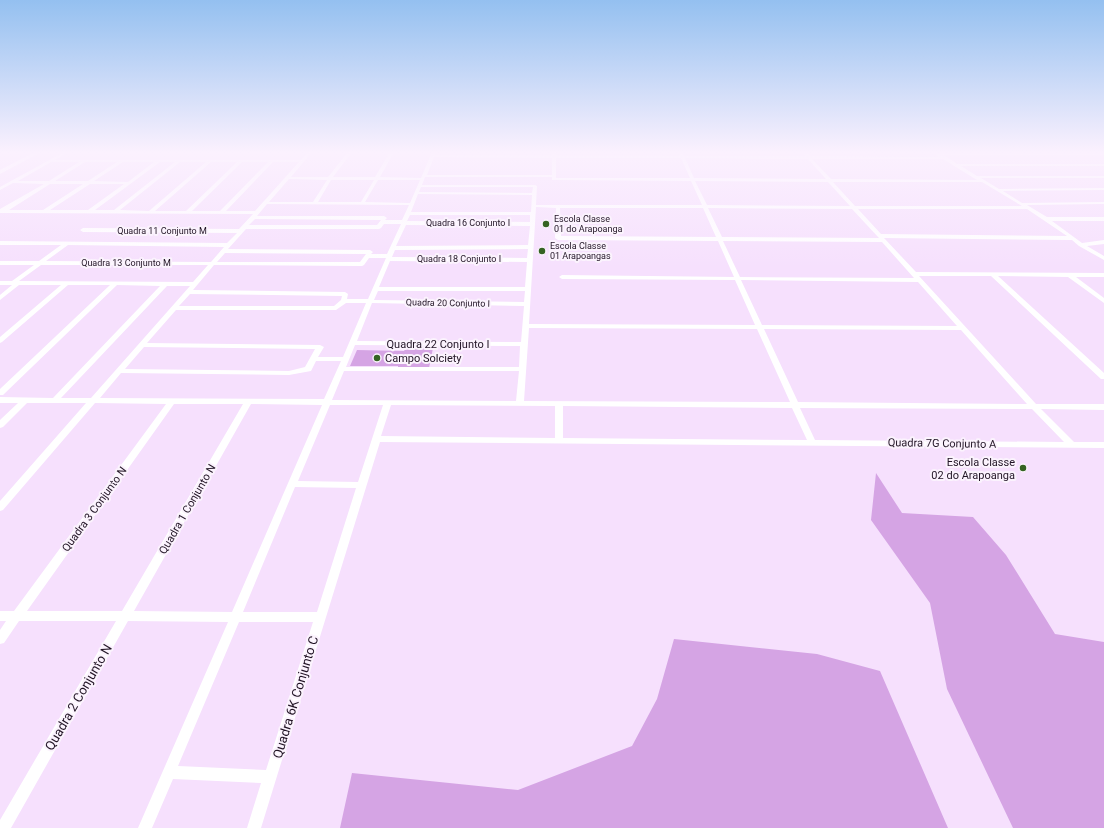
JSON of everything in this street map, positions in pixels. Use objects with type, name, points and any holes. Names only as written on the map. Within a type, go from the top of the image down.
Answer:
[{"type":"street","points":[[1,212],[36,191]]},
{"type":"street","points":[[44,212],[76,191]]},
{"type":"street","points":[[89,212],[118,191]]},
{"type":"street","points":[[115,212],[142,191]]},
{"type":"street","points":[[150,212],[175,191]]},
{"type":"street","points":[[187,213],[210,191]]},
{"type":"street","points":[[221,213],[243,191]]},
{"type":"street","points":[[0,506],[276,191]]},
{"type":"street","points":[[314,203],[322,191]]},
{"type":"street","points":[[362,204],[370,191]]},
{"type":"street","points":[[520,403],[534,191]]},
{"type":"street","points":[[698,191],[812,442]]},
{"type":"street","points":[[839,191],[1034,407],[1072,445]]},
{"type":"street","points":[[999,191],[1046,220],[1081,245],[1104,258]]},
{"type":"street","points":[[145,828],[416,193],[534,194]]},
{"type":"street","points":[[265,203],[412,204]]},
{"type":"street","points":[[1020,204],[1104,203]]},
{"type":"street","points":[[533,206],[1027,208]]},
{"type":"street","points":[[558,206],[558,238],[720,240],[1073,238]]},
{"type":"street","points":[[1,212],[221,213],[384,218],[382,222]]},
{"type":"street","name":"Quadra 16 Conjunto I","points":[[408,213],[533,214]]},
{"type":"street","points":[[1046,220],[1104,219]]},
{"type":"street","name":"Quadra 16 Conjunto I","points":[[382,222],[532,224]]},
{"type":"street","name":"Quadra 11 Conjunto M","points":[[83,230],[379,227],[382,222]]},
{"type":"street","points":[[1081,245],[1104,242]]},
{"type":"street","points":[[0,243],[228,245]]},
{"type":"street","points":[[0,298],[40,263],[66,244]]},
{"type":"street","name":"Quadra 18 Conjunto I","points":[[393,248],[530,247]]},
{"type":"street","points":[[224,250],[370,252],[367,256]]},
{"type":"street","name":"Quadra 18 Conjunto I","points":[[367,256],[389,258],[530,260]]},
{"type":"street","name":"Quadra 13 Conjunto M","points":[[0,263],[362,264],[367,256]]},
{"type":"street","points":[[915,274],[1104,275]]},
{"type":"street","points":[[992,274],[1104,377]]},
{"type":"street","points":[[1070,275],[1104,301]]},
{"type":"street","points":[[562,277],[920,280]]},
{"type":"street","points":[[0,283],[194,284]]},
{"type":"street","points":[[0,341],[67,283]]},
{"type":"street","points":[[0,393],[115,284]]},
{"type":"street","points":[[55,400],[165,284]]},
{"type":"street","name":"Quadra 20 Conjunto I","points":[[375,289],[528,289]]},
{"type":"street","points":[[173,308],[336,308],[344,301],[346,294],[187,292]]},
{"type":"street","name":"Quadra 20 Conjunto I","points":[[344,301],[527,304]]},
{"type":"street","points":[[525,326],[964,328]]},
{"type":"street","name":"Quadra 22 Conjunto I","points":[[352,343],[524,344]]},
{"type":"street","points":[[118,371],[289,373],[308,369],[320,347],[142,345]]},
{"type":"street","points":[[314,359],[345,359]]},
{"type":"street","points":[[341,368],[522,369]]},
{"type":"street","points":[[0,400],[1104,407]]},
{"type":"street","points":[[0,426],[26,400]]},
{"type":"street","name":"Quadra 3 Conjunto N","points":[[16,616],[172,401]]},
{"type":"street","name":"Quadra 1 Conjunto N","points":[[125,616],[249,401]]},
{"type":"street","name":"Quadra 6K Conjunto C","points":[[254,828],[388,402]]},
{"type":"street","points":[[559,403],[559,440]]},
{"type":"street","name":"Quadra 7G Conjunto A","points":[[376,439],[1104,445]]},
{"type":"street","points":[[292,484],[361,485]]},
{"type":"street","points":[[0,616],[320,617]]},
{"type":"street","points":[[0,639],[16,616]]},
{"type":"street","name":"Quadra 2 Conjunto N","points":[[3,828],[125,616]]},
{"type":"street","points":[[169,772],[270,777]]},
{"type":"shaded area","points":[[406,348],[433,348],[429,368],[398,366],[350,366],[357,350],[404,351]]},
{"type":"shaded area","points":[[876,473],[902,513],[973,517],[1006,555],[1055,634],[1104,642],[1104,828],[1013,828],[947,689],[930,603],[871,520]]},
{"type":"shaded area","points":[[674,639],[817,654],[880,671],[948,828],[340,828],[352,773],[518,790],[632,746],[657,699]]},
{"type":"place","name":"Escola Classe 01 do Arapoanga","points":[[546,224]]},
{"type":"place","name":"Escola Classe 01 Arapoangas","points":[[542,251]]},
{"type":"place","name":"Campo Solciety","points":[[377,358]]},
{"type":"place","name":"Escola Classe 02 do Arapoanga","points":[[1023,468]]}]
